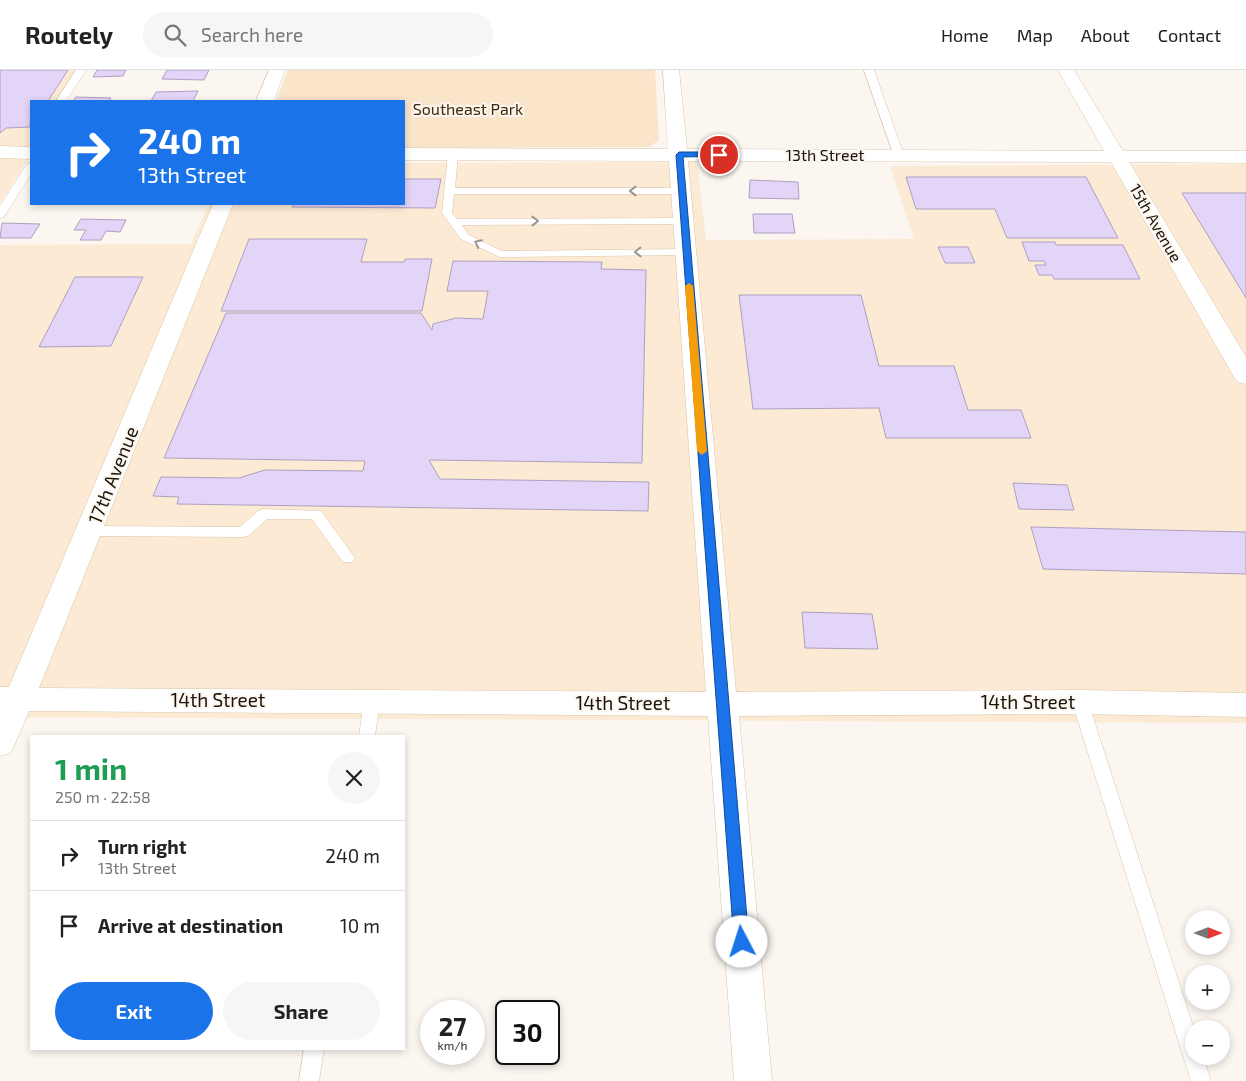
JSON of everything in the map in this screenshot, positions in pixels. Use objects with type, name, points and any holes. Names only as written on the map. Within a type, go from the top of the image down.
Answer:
[{"type":"street","points":[[264,100],[277,70]]},
{"type":"street","points":[[671,70],[753,1081]]},
{"type":"street","name":"15th Avenue","points":[[1066,70],[1246,377]]},
{"type":"street","points":[[0,152],[30,155]]},
{"type":"street","name":"13th Street","points":[[405,154],[1246,157]]},
{"type":"street","name":"17th Avenue","points":[[0,744],[10,699],[90,531],[223,205]]},
{"type":"street","name":"14th Street","points":[[10,699],[723,704],[1080,702],[1246,705]]},
{"type":"lane","points":[[62,100],[81,70]]},
{"type":"lane","points":[[869,70],[899,156]]},
{"type":"lane","points":[[453,154],[447,213],[465,237],[500,254],[686,252]]},
{"type":"lane","points":[[0,215],[30,155]]},
{"type":"lane","points":[[449,191],[682,191]]},
{"type":"lane","points":[[452,222],[684,221]]},
{"type":"lane","points":[[90,531],[243,532],[263,514],[316,514],[348,558]]},
{"type":"lane","points":[[366,735],[372,701]]},
{"type":"lane","points":[[1080,702],[1201,1081]]},
{"type":"lane","points":[[308,1081],[314,1050]]},
{"type":"shaded area","points":[[0,70],[86,70],[67,100],[30,100],[30,157],[0,203]]},
{"type":"shaded area","points":[[697,162],[706,240],[914,239],[890,166],[1246,164],[1246,723],[0,717],[0,245],[191,244],[208,205],[405,205],[405,163]]},
{"type":"green space","name":"Southeast Park","points":[[288,70],[655,70],[659,140],[650,147],[405,148],[405,100],[276,100]]},
{"type":"building","points":[[0,70],[68,70],[49,100],[30,100],[30,127],[6,128],[0,133]]},
{"type":"building","points":[[97,70],[126,70],[123,76],[93,77]]},
{"type":"building","points":[[167,70],[209,70],[204,80],[162,79]]},
{"type":"building","points":[[198,91],[194,100],[152,100],[156,92]]},
{"type":"building","points":[[76,97],[111,98],[110,100],[74,100]]},
{"type":"building","points":[[906,177],[1086,177],[1118,238],[1007,238],[995,209],[916,209]]},
{"type":"building","points":[[405,179],[441,179],[435,208],[292,207],[293,205],[405,205]]},
{"type":"building","points":[[750,180],[798,182],[799,199],[749,198]]},
{"type":"building","points":[[1182,193],[1246,193],[1246,298]]},
{"type":"building","points":[[753,214],[792,214],[795,233],[754,233]]},
{"type":"building","points":[[81,219],[126,220],[120,232],[106,231],[101,240],[80,240],[86,230],[74,230]]},
{"type":"building","points":[[2,223],[40,224],[31,238],[0,238]]},
{"type":"building","points":[[249,239],[367,239],[361,262],[404,262],[405,259],[432,259],[422,311],[221,311]]},
{"type":"building","points":[[1022,242],[1055,242],[1056,245],[1123,245],[1140,279],[1054,279],[1052,275],[1039,275],[1035,265],[1046,265],[1044,261],[1029,261]]},
{"type":"building","points":[[938,247],[968,247],[975,263],[945,263]]},
{"type":"building","points":[[453,261],[602,262],[601,269],[646,270],[642,463],[429,460],[440,479],[649,482],[648,511],[177,504],[179,497],[153,496],[161,477],[239,478],[265,470],[363,471],[365,461],[164,458],[226,313],[421,313],[432,330],[433,324],[456,318],[483,319],[488,291],[447,291]]},
{"type":"building","points":[[75,277],[143,277],[111,346],[39,347]]},
{"type":"building","points":[[739,295],[861,295],[879,366],[954,366],[968,410],[1021,410],[1031,438],[886,438],[879,408],[753,409]]},
{"type":"building","points":[[1013,483],[1067,485],[1074,510],[1019,509]]},
{"type":"building","points":[[1031,527],[1246,532],[1246,574],[1043,569]]},
{"type":"building","points":[[802,612],[872,614],[878,649],[805,648]]},
{"type":"slow traffic","points":[[689,286],[702,451]]},
{"type":"route","points":[[719,155],[679,155],[742,942]]}]
